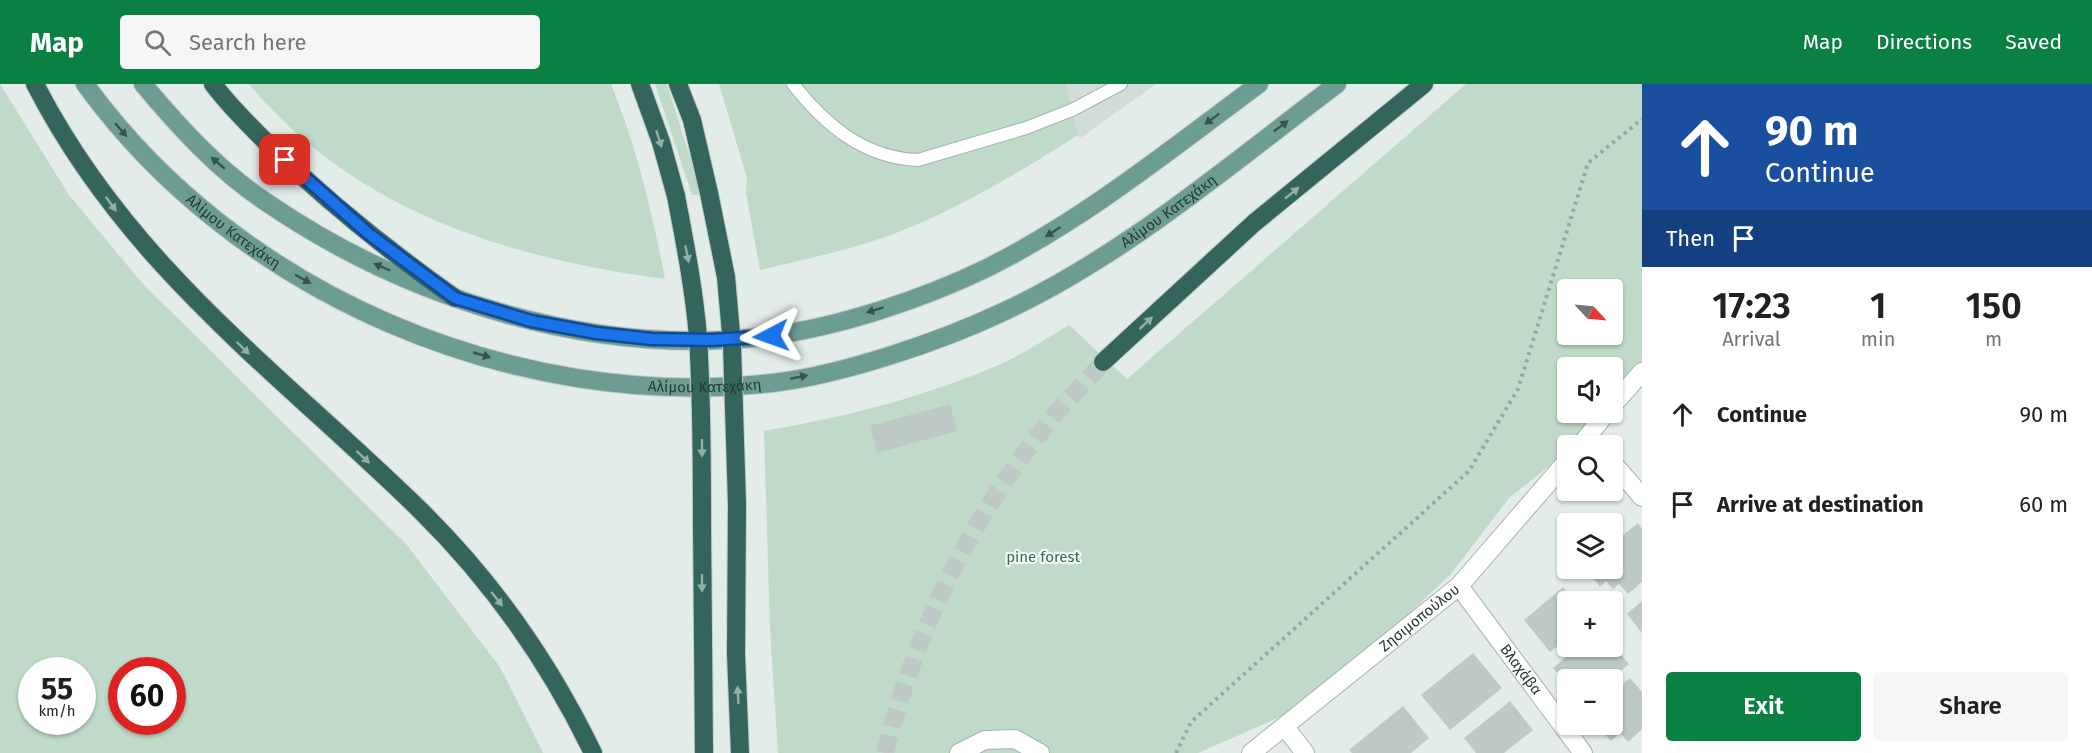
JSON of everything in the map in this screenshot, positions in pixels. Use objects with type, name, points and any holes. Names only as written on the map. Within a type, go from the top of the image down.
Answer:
[{"type":"highway","points":[[35,84],[82,164],[125,224],[171,275],[268,372],[422,512],[468,563],[512,617],[550,675],[593,753]]},
{"type":"highway","points":[[213,84],[244,120],[329,200],[401,260],[455,298]]},
{"type":"highway","points":[[640,84],[661,142],[676,196],[689,265],[698,334],[702,419],[704,753]]},
{"type":"highway","points":[[678,84],[692,120],[710,194],[726,277],[732,345],[737,504],[736,654],[741,753]]},
{"type":"highway","points":[[1103,362],[1254,223],[1424,84]]},
{"type":"main road","name":"Αλίμου Κατεχάκη","points":[[85,84],[143,157],[188,199],[237,238],[356,307],[411,333],[520,366],[587,378],[717,387],[776,382],[839,369],[898,352],[1004,312],[1063,281],[1133,236],[1337,84]]},
{"type":"main road","points":[[143,84],[177,124],[264,202],[373,264],[455,298],[531,321],[652,339],[712,340],[771,336],[831,323],[936,289],[984,269],[1043,238],[1106,198],[1259,84]]},
{"type":"street","points":[[1623,394],[1642,372]]},
{"type":"street","name":"Ζησιμοπούλου","points":[[1251,753],[1459,586],[1557,473]]},
{"type":"street","points":[[1623,475],[1642,497]]},
{"type":"street","name":"Βλαχάβα","points":[[1459,586],[1583,753]]},
{"type":"street","points":[[1285,727],[1305,753]]},
{"type":"street","points":[[959,753],[986,740],[1015,739],[1040,753]]},
{"type":"lane","points":[[793,84],[829,125],[853,141],[900,159],[918,160],[1026,128],[1072,110],[1121,84]]},
{"type":"path","points":[[1176,753],[1191,722],[1469,471],[1518,388],[1588,163],[1642,119]]},
{"type":"shaded area","points":[[1066,84],[1156,84],[1079,139]]},
{"type":"green space","points":[[0,84],[69,195],[143,284],[406,544],[500,667],[543,753],[0,753]]},
{"type":"green space","points":[[249,84],[611,84],[629,132],[643,180],[665,279],[548,258],[492,242],[437,221],[386,196],[336,165],[291,128]]},
{"type":"green space","points":[[655,84],[667,84],[702,195],[692,195]]},
{"type":"green space","points":[[719,84],[1066,84],[1078,135],[980,194],[918,224],[860,245],[760,270],[746,193],[747,178]]},
{"type":"green space","name":"pine forest","points":[[1466,84],[1642,84],[1642,375],[1623,397],[1623,357],[1557,357],[1557,423],[1598,423],[1586,435],[1557,435],[1557,460],[1509,498],[1451,574],[1316,701],[1198,753],[778,753],[770,630],[764,431],[856,412],[947,385],[1013,358],[1069,325],[1127,379]]},
{"type":"building","points":[[950,404],[957,431],[877,453],[870,426]]},
{"type":"building","points":[[1638,523],[1642,529],[1642,582],[1628,594],[1619,584],[1613,589],[1606,581],[1600,587],[1594,579],[1623,579],[1623,535]]},
{"type":"building","points":[[1557,592],[1557,647],[1550,652],[1524,620]]},
{"type":"building","points":[[1642,601],[1642,633],[1627,614]]},
{"type":"building","points":[[1473,653],[1502,688],[1450,730],[1421,695]]},
{"type":"building","points":[[1566,657],[1623,657],[1629,664],[1623,669],[1557,669],[1557,673],[1553,668]]},
{"type":"building","points":[[1630,678],[1642,692],[1642,729],[1628,742],[1622,735],[1623,684]]},
{"type":"building","points":[[1510,701],[1533,730],[1504,753],[1476,753],[1464,738]]},
{"type":"building","points":[[1403,706],[1429,738],[1411,753],[1352,753],[1349,750]]},
{"type":"building","points":[[1606,735],[1618,735],[1611,741]]},
{"type":"tunnel","points":[[885,753],[912,664],[948,579],[970,538],[993,498],[1020,460],[1055,415],[1103,362]]},
{"type":"route","points":[[285,160],[401,260],[455,298],[531,321],[596,333],[652,339],[712,340],[771,336]]}]
